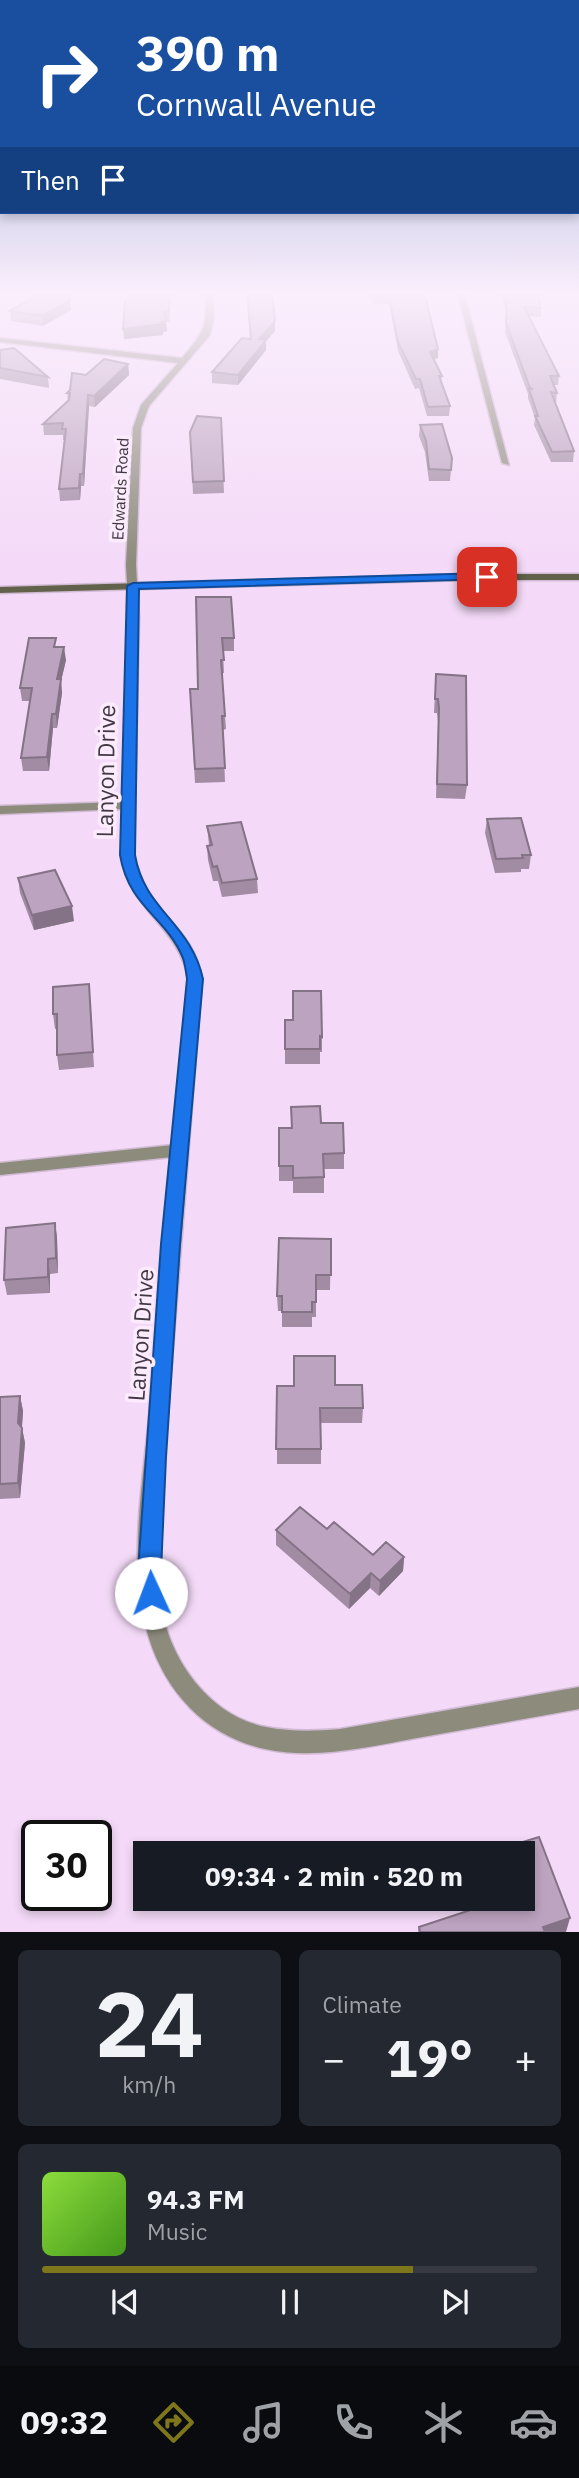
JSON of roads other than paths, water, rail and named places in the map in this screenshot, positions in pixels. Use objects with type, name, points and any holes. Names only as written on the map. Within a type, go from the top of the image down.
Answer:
[{"type":"street","name":"Edwards Road","points":[[133,586],[132,545],[140,413],[166,382]]},
{"type":"street","points":[[484,382],[506,463]]},
{"type":"street","points":[[0,590],[453,577],[579,578]]},
{"type":"street","name":"Lanyon Drive","points":[[133,586],[128,855],[131,874],[139,892],[181,940],[191,958],[195,979],[179,1150],[149,1571],[153,1615],[163,1651],[186,1689],[220,1722],[262,1738],[310,1743],[385,1733],[579,1698]]},
{"type":"street","points":[[0,810],[129,805]]},
{"type":"street","points":[[0,1169],[179,1150]]}]
